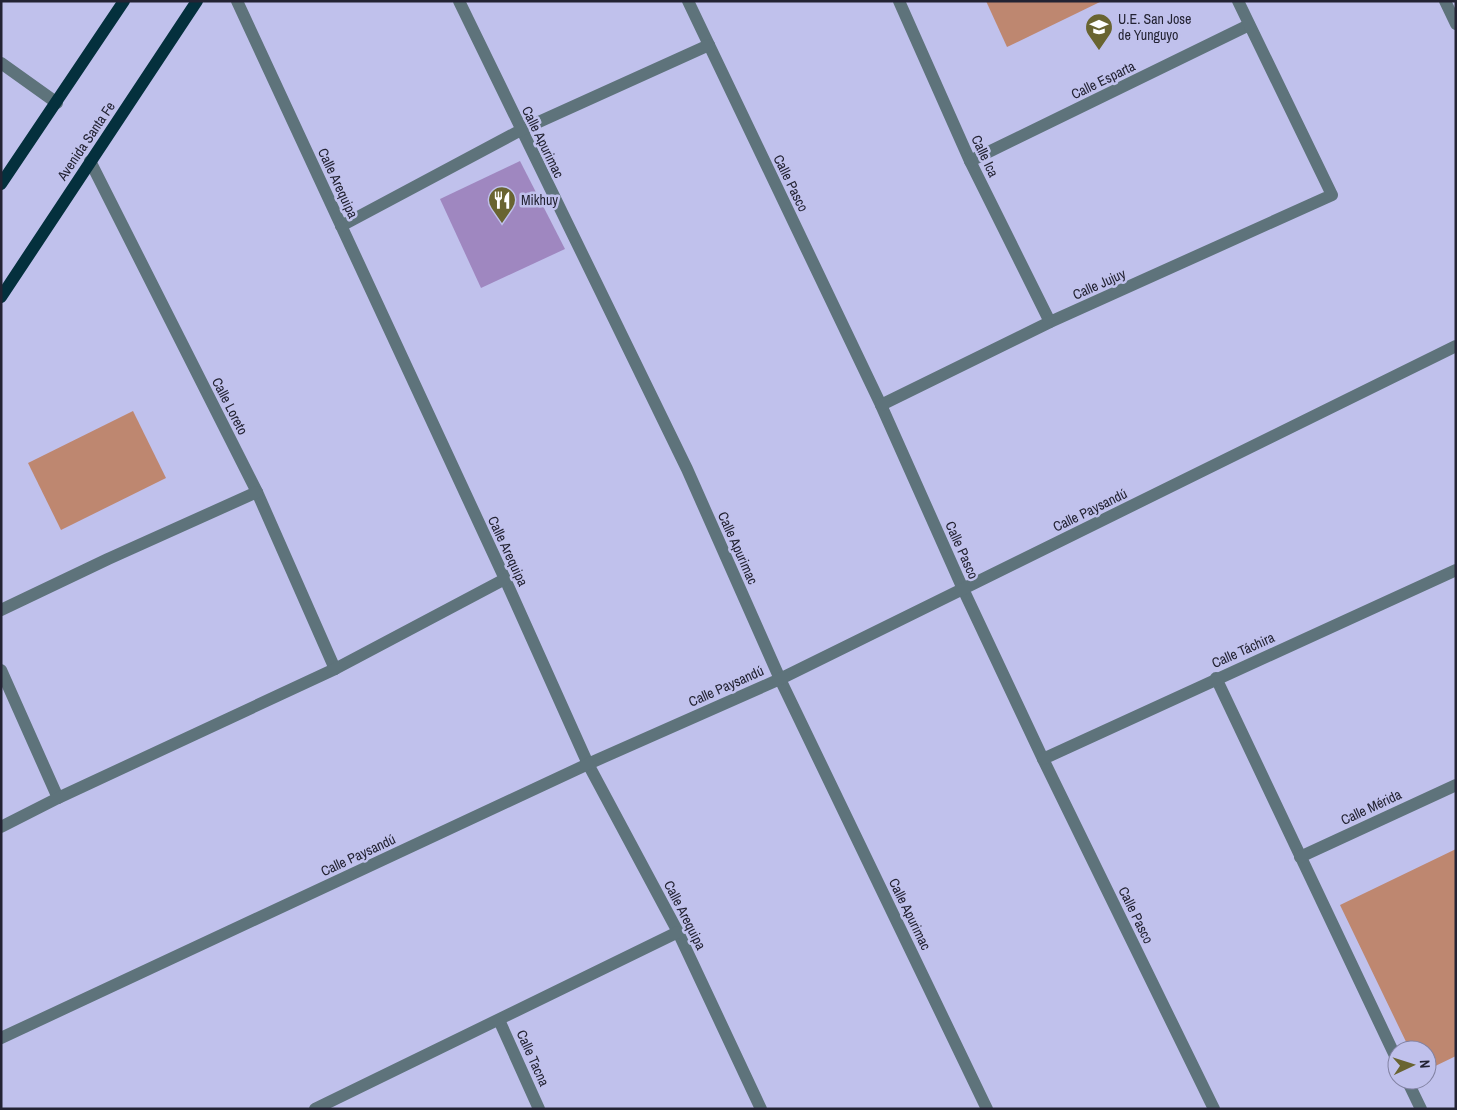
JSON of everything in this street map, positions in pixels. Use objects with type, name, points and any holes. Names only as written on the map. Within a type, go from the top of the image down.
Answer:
[{"type":"main road","points":[[1,184],[124,1]]},
{"type":"main road","name":"Avenida Santa Fe","points":[[3,290],[197,1]]},
{"type":"street","name":"Calle Arequipa","points":[[237,1],[505,579],[588,764],[678,932],[761,1109]]},
{"type":"street","name":"Calle Apurimac","points":[[459,1],[687,469],[780,678],[987,1109]]},
{"type":"street","name":"Calle Pasco","points":[[688,1],[880,405],[963,589],[1043,759],[1214,1109]]},
{"type":"street","name":"Calle Ica","points":[[899,1],[970,161],[1050,322]]},
{"type":"street","points":[[1238,1],[1249,26]]},
{"type":"street","points":[[1445,1],[1456,24]]},
{"type":"street","name":"Calle Esparta","points":[[970,161],[1249,26]]},
{"type":"street","name":"Calle Jujuy","points":[[880,405],[1050,322],[1332,195],[1249,26]]},
{"type":"street","points":[[341,226],[521,130],[709,45]]},
{"type":"street","points":[[1,63],[57,103]]},
{"type":"street","name":"Calle Loreto","points":[[90,161],[257,492],[335,669]]},
{"type":"street","name":"Calle Paysandú","points":[[1,1038],[588,764],[780,678],[1456,346]]},
{"type":"street","points":[[1,610],[108,559],[257,492]]},
{"type":"street","name":"Calle Táchira","points":[[1043,759],[1216,678],[1456,570]]},
{"type":"street","points":[[1,827],[58,798],[335,669],[505,579]]},
{"type":"street","points":[[1,670],[58,798]]},
{"type":"street","points":[[1216,678],[1387,1040]]},
{"type":"street","name":"Calle Mérida","points":[[1300,857],[1456,785]]},
{"type":"street","points":[[315,1109],[678,932]]},
{"type":"street","name":"Calle Tacna","points":[[499,1020],[539,1109]]},
{"type":"street","points":[[1411,1090],[1420,1109]]},
{"type":"shaded area","points":[[986,1],[1102,1],[1007,47]]},
{"type":"shaded area","points":[[133,411],[166,478],[61,530],[28,463]]},
{"type":"shaded area","points":[[1456,849],[1456,1056],[1437,1065],[1437,1040],[1405,1040],[1340,905]]},
{"type":"building","name":"Mikhuy","points":[[520,161],[565,249],[481,288],[440,199]]},
{"type":"place","name":"U.E. San Jose de Yunguyo","points":[[1099,51]]},
{"type":"place","name":"Mikhuy","points":[[502,224]]}]
